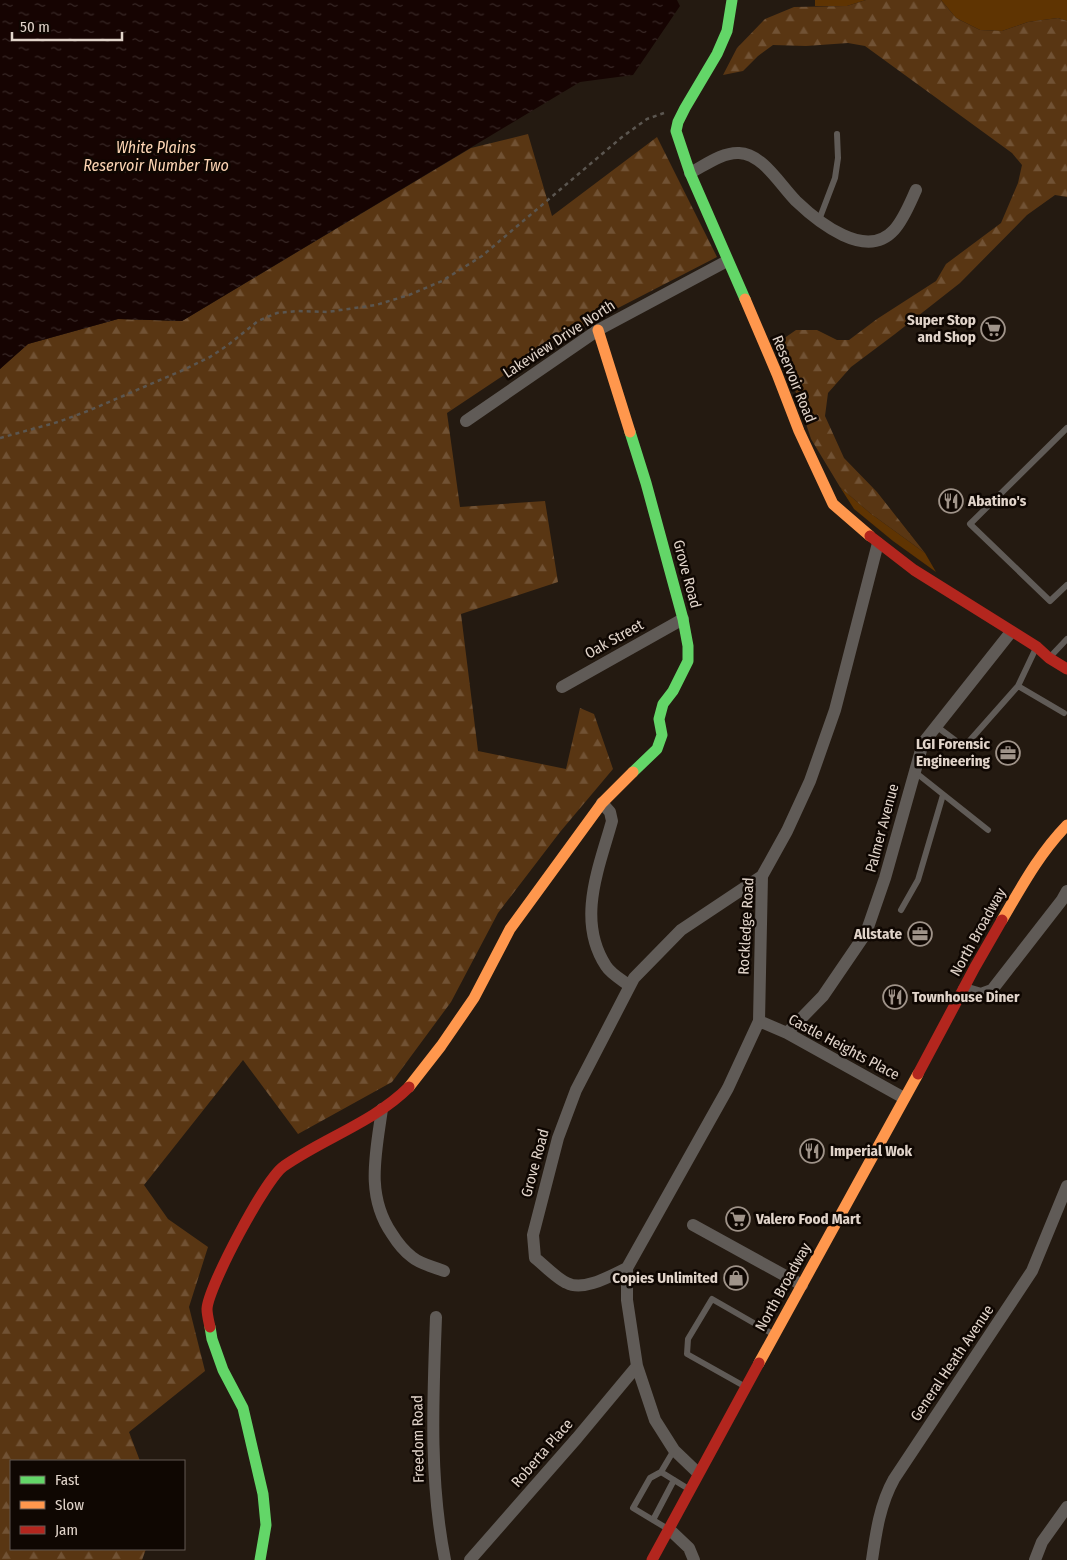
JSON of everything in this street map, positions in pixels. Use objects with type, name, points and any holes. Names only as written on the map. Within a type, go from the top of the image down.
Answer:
[{"type":"street","name":"Reservoir Road","points":[[732,0],[728,31],[678,122],[676,131],[690,173],[727,261],[777,374],[799,431],[833,504],[878,544],[914,570],[1037,647],[1049,658],[1067,669]]},
{"type":"street","points":[[690,173],[728,155],[740,153],[760,161],[796,200],[835,231],[852,239],[870,242],[883,238],[894,230],[916,190]]},
{"type":"street","name":"Lakeview Drive North","points":[[466,421],[598,330],[727,261]]},
{"type":"street","name":"Grove Road","points":[[260,1560],[266,1525],[263,1494],[243,1408],[223,1370],[212,1339],[207,1308],[217,1277],[263,1190],[282,1167],[382,1109],[399,1097],[414,1082],[474,998],[510,929],[602,803],[657,749],[662,735],[659,719],[663,704],[673,691],[688,661],[688,646],[683,619],[646,484],[598,330]]},
{"type":"street","name":"Rockledge Road","points":[[627,1268],[764,1024],[762,876],[787,831],[813,772],[835,710],[878,544]]},
{"type":"street","name":"Oak Street","points":[[562,687],[683,619]]},
{"type":"street","name":"Palmer Avenue","points":[[787,1033],[822,996],[866,933],[885,878],[923,743],[1011,632]]},
{"type":"street","points":[[602,803],[610,812],[612,821],[593,886],[593,935],[607,968],[630,986]]},
{"type":"street","name":"North Broadway","points":[[652,1560],[975,967],[1035,864],[1049,844],[1067,825]]},
{"type":"street","name":"Grove Road","points":[[627,1268],[597,1282],[583,1285],[567,1284],[535,1258],[533,1235],[558,1138],[576,1090],[634,978],[681,930],[762,876]]},
{"type":"street","points":[[964,989],[981,994],[992,990],[1067,892]]},
{"type":"street","name":"Castle Heights Place","points":[[764,1024],[787,1033],[904,1098]]},
{"type":"street","points":[[382,1109],[375,1157],[375,1191],[382,1220],[412,1258],[444,1271]]},
{"type":"street","name":"General Heath Avenue","points":[[872,1560],[876,1531],[885,1495],[1032,1271],[1067,1186]]},
{"type":"street","points":[[693,1225],[802,1285]]},
{"type":"street","points":[[627,1268],[627,1300],[637,1366],[655,1420],[674,1450],[698,1473]]},
{"type":"street","name":"Freedom Road","points":[[436,1317],[433,1459],[437,1514],[445,1560]]},
{"type":"street","name":"Roberta Place","points":[[470,1560],[577,1438],[637,1366]]},
{"type":"street","points":[[1035,1560],[1042,1542],[1067,1507]]},
{"type":"street","points":[[670,1529],[689,1548],[694,1560]]},
{"type":"lane","points":[[819,220],[835,178],[838,158],[838,134]]},
{"type":"lane","points":[[1067,428],[970,524],[1050,601],[1067,585]]},
{"type":"lane","points":[[1049,658],[1067,639]]},
{"type":"lane","points":[[936,726],[964,747],[1018,686],[1037,647]]},
{"type":"lane","points":[[1018,686],[1064,712]]},
{"type":"lane","points":[[914,771],[988,830]]},
{"type":"lane","points":[[901,910],[918,880],[943,794]]},
{"type":"lane","points":[[746,1387],[688,1354],[688,1338],[712,1299],[774,1335]]},
{"type":"lane","points":[[670,1529],[633,1508],[650,1478],[661,1472],[674,1450]]},
{"type":"lane","points":[[661,1472],[690,1490]]},
{"type":"lane","points":[[653,1520],[674,1480]]},
{"type":"path","points":[[0,438],[58,422],[88,411],[181,371],[210,357],[258,321],[277,313],[298,311],[327,312],[376,305],[410,295],[442,281],[482,256],[622,136],[647,119],[668,112]]},
{"type":"shaded area","points":[[815,0],[866,0],[847,6],[815,6]]},
{"type":"shaded area","points":[[941,0],[1067,0],[1067,21],[1058,18],[1028,22],[1002,31],[980,30],[956,18]]},
{"type":"shaded area","points":[[840,487],[870,513],[925,553],[936,572],[893,541],[854,509]]},
{"type":"green space","points":[[866,0],[941,0],[956,18],[980,30],[1002,31],[1028,22],[1058,18],[1067,21],[1067,197],[1055,195],[1027,215],[960,283],[851,367],[828,393],[825,416],[844,458],[877,492],[925,553],[870,513],[840,487],[811,439],[782,350],[783,339],[796,330],[817,330],[837,340],[849,340],[877,319],[936,281],[946,264],[1001,223],[1018,183],[1022,165],[1012,153],[865,46],[848,43],[806,46],[773,45],[758,56],[743,71],[723,75],[737,48],[765,19],[794,7],[847,6]]},
{"type":"green space","points":[[528,134],[552,216],[657,137],[717,257],[558,339],[447,413],[460,507],[545,501],[558,582],[461,614],[478,751],[566,769],[580,708],[594,714],[613,769],[560,832],[498,913],[451,1002],[392,1082],[298,1134],[243,1060],[144,1185],[168,1219],[208,1247],[189,1307],[205,1371],[129,1432],[140,1460],[10,1460],[10,1550],[146,1550],[142,1560],[0,1560],[0,369],[28,344],[118,319],[182,321],[471,148]]},
{"type":"water","name":"White Plains Reservoir Number Two","points":[[0,0],[677,0],[680,6],[633,75],[580,82],[182,321],[118,319],[28,344],[0,369]]},
{"type":"traffic: fast","points":[[732,0],[727,31],[717,54],[685,108],[676,131],[690,173],[745,299]]},
{"type":"traffic: fast","points":[[630,432],[683,619],[688,646],[688,661],[673,691],[663,704],[659,719],[662,735],[657,749],[633,772]]},
{"type":"traffic: fast","points":[[210,1327],[212,1339],[223,1370],[243,1408],[263,1494],[266,1525],[260,1560]]},
{"type":"traffic: slow","points":[[745,299],[799,431],[833,504],[870,536]]},
{"type":"traffic: slow","points":[[598,330],[630,432]]},
{"type":"traffic: slow","points":[[409,1087],[441,1046],[474,998],[510,929],[602,803],[633,772]]},
{"type":"traffic: slow","points":[[1002,920],[1039,859],[1067,825]]},
{"type":"traffic: slow","points":[[759,1363],[918,1074]]},
{"type":"traffic: jam","points":[[870,536],[914,570],[1037,647],[1049,658],[1067,669]]},
{"type":"traffic: jam","points":[[918,1074],[1002,920]]},
{"type":"traffic: jam","points":[[210,1327],[207,1309],[217,1279],[252,1211],[276,1175],[284,1166],[299,1156],[365,1120],[409,1087]]},
{"type":"traffic: jam","points":[[652,1560],[759,1363]]},
{"type":"place","name":"Super Stop and Shop","points":[[993,329]]},
{"type":"place","name":"Abatino's","points":[[951,501]]},
{"type":"place","name":"LGI Forensic Engineering","points":[[1008,753]]},
{"type":"place","name":"Allstate","points":[[920,934]]},
{"type":"place","name":"Townhouse Diner","points":[[895,997]]},
{"type":"place","name":"Imperial Wok","points":[[812,1151]]},
{"type":"place","name":"Valero Food Mart","points":[[738,1219]]},
{"type":"place","name":"Copies Unlimited","points":[[736,1278]]}]
